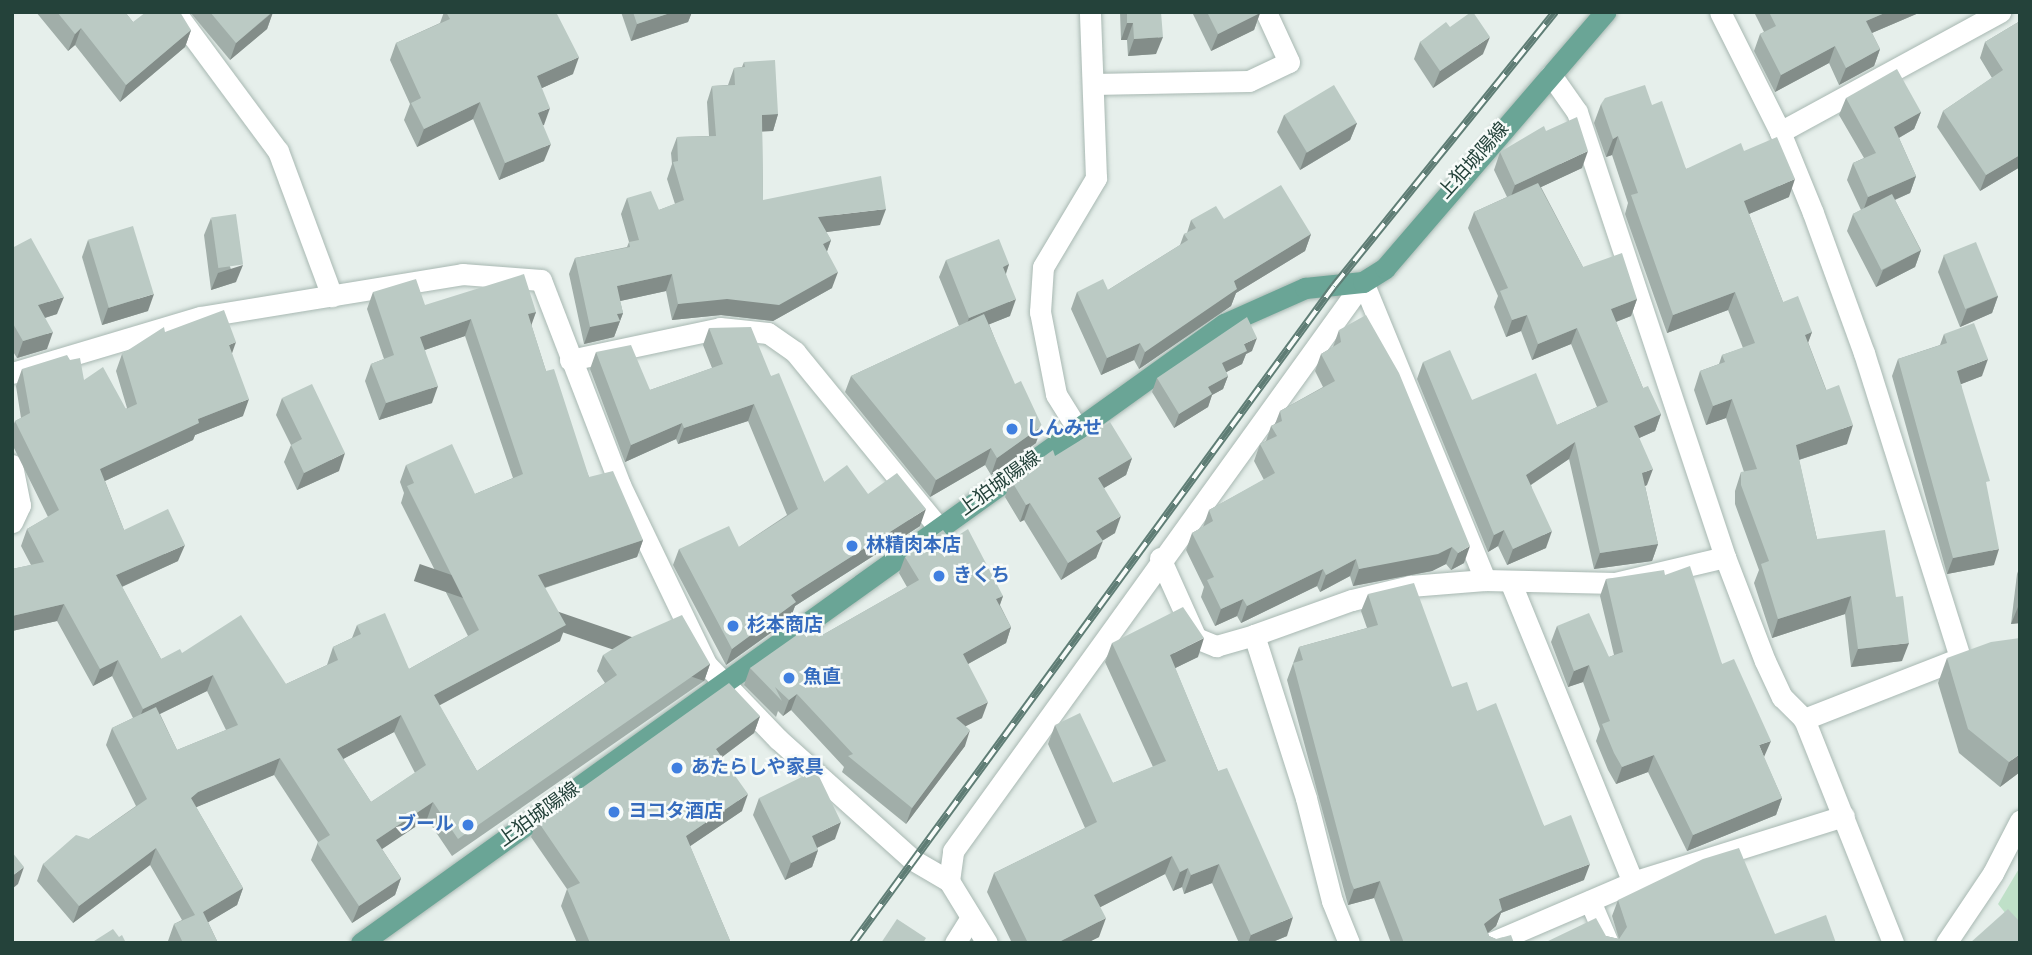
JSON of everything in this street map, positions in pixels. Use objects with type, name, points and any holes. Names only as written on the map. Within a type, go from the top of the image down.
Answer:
[{"type":"main road","name":"上狛城陽線","points":[[362,943],[1224,324],[1305,288],[1363,282],[1385,268],[1605,12]]},
{"type":"street","points":[[175,12],[278,151],[332,296]]},
{"type":"street","points":[[1077,428],[1056,394],[1040,312],[1043,267],[1096,178],[1090,12]]},
{"type":"street","points":[[1093,84],[1249,81],[1289,62],[1266,12]]},
{"type":"street","points":[[1720,12],[1780,132],[1864,353],[1960,657],[1804,719]]},
{"type":"street","points":[[1780,132],[2000,12]]},
{"type":"street","points":[[1551,75],[1577,112],[1725,557],[1777,685],[1804,719],[1893,943]]},
{"type":"street","points":[[12,373],[200,317],[462,274],[541,280],[569,360],[620,485],[706,664],[778,739],[913,860],[949,881],[987,943]]},
{"type":"street","points":[[949,881],[953,851],[1160,558],[1363,282]]},
{"type":"street","points":[[1363,282],[1485,580]]},
{"type":"street","points":[[569,360],[720,328],[768,333],[795,352],[939,528]]},
{"type":"street","points":[[12,465],[20,506],[12,522]]},
{"type":"street","points":[[1160,558],[1196,638],[1216,646],[1352,600],[1410,586],[1485,580],[1615,583],[1725,557]]},
{"type":"street","points":[[1510,581],[1633,882]]},
{"type":"street","points":[[1254,635],[1306,798],[1332,901],[1349,943]]},
{"type":"street","points":[[1491,943],[1529,936],[1590,901],[1633,882],[1844,816]]},
{"type":"street","points":[[1946,943],[1993,873],[2020,821]]},
{"type":"street","points":[[1590,901],[1608,943]]},
{"type":"street","points":[[955,943],[970,919]]},
{"type":"green space","points":[[2020,867],[2020,931],[1998,904]]},
{"type":"building","points":[[57,12],[125,12],[133,22],[146,12],[180,12],[191,30],[126,85],[81,28],[75,34]]},
{"type":"building","points":[[210,12],[272,12],[236,43]]},
{"type":"building","points":[[446,12],[556,12],[579,57],[537,76],[550,108],[538,113],[551,144],[505,163],[480,102],[424,129],[411,103],[421,98],[396,43],[450,19]]},
{"type":"building","points":[[633,12],[673,12],[637,24]]},
{"type":"building","points":[[1127,12],[1161,12],[1163,37],[1134,39],[1133,23],[1127,23]]},
{"type":"building","points":[[1207,12],[1260,12],[1260,13],[1218,34]]},
{"type":"building","points":[[1471,12],[1490,37],[1440,71],[1420,42],[1446,22],[1450,27]]},
{"type":"building","points":[[1769,12],[1887,12],[1866,21],[1880,49],[1846,68],[1835,46],[1781,75],[1760,34],[1776,26]]},
{"type":"building","points":[[2020,21],[2020,155],[1986,175],[1943,111],[2003,70],[1985,42]]},
{"type":"building","points":[[775,60],[778,114],[762,115],[763,200],[881,176],[886,209],[818,217],[831,240],[823,244],[838,272],[779,305],[727,299],[678,304],[672,274],[617,286],[623,313],[617,314],[620,321],[590,327],[575,258],[630,247],[629,242],[639,240],[627,198],[651,191],[659,210],[684,200],[673,162],[678,161],[677,137],[716,136],[712,86],[735,85],[734,68],[745,67],[744,62]]},
{"type":"building","points":[[1897,69],[1921,112],[1894,127],[1916,176],[1868,197],[1853,163],[1876,153],[1846,98]]},
{"type":"building","points":[[1334,85],[1357,123],[1307,153],[1284,115]]},
{"type":"building","points":[[1645,85],[1652,105],[1662,101],[1686,169],[1741,143],[1744,151],[1777,137],[1795,179],[1744,201],[1783,302],[1798,296],[1812,332],[1805,335],[1826,390],[1839,385],[1853,425],[1796,445],[1817,539],[1885,530],[1896,597],[1903,596],[1909,643],[1858,649],[1851,596],[1778,619],[1761,564],[1769,561],[1741,485],[1741,472],[1757,469],[1732,399],[1713,406],[1700,371],[1725,362],[1722,355],[1755,343],[1735,292],[1673,315],[1631,195],[1638,193],[1618,136],[1613,139],[1601,104],[1605,98]]},
{"type":"building","points":[[1577,117],[1588,151],[1515,185],[1500,152],[1544,126],[1546,131]]},
{"type":"building","points":[[1538,183],[1583,267],[1622,253],[1637,299],[1611,309],[1643,388],[1648,386],[1661,414],[1634,426],[1653,469],[1642,473],[1658,544],[1600,553],[1575,442],[1526,475],[1552,531],[1513,549],[1504,530],[1494,535],[1423,362],[1450,350],[1472,400],[1536,373],[1557,425],[1608,402],[1577,328],[1538,344],[1527,315],[1512,320],[1500,291],[1508,288],[1474,212]]},
{"type":"building","points":[[1281,185],[1311,234],[1234,281],[1237,289],[1145,352],[1140,343],[1107,358],[1077,292],[1103,279],[1108,290],[1188,240],[1184,234],[1196,228],[1191,220],[1216,206],[1224,219]]},
{"type":"building","points":[[1892,194],[1921,250],[1881,270],[1853,214]]},
{"type":"building","points":[[236,214],[243,265],[218,268],[211,217]]},
{"type":"building","points":[[133,226],[154,294],[109,308],[88,240]]},
{"type":"building","points":[[31,238],[64,297],[38,305],[53,332],[23,341],[12,322],[12,248]]},
{"type":"building","points":[[999,239],[1009,264],[1003,267],[1016,299],[969,318],[946,260]]},
{"type":"building","points":[[1976,242],[1998,296],[1965,309],[1944,255]]},
{"type":"building","points":[[524,274],[536,312],[528,314],[546,371],[554,369],[589,477],[613,471],[643,540],[538,575],[566,625],[434,695],[477,771],[617,675],[603,655],[632,637],[682,615],[710,664],[458,839],[433,802],[376,840],[401,878],[359,906],[317,843],[330,835],[280,758],[198,792],[191,798],[243,888],[203,912],[218,943],[183,943],[174,924],[195,915],[156,848],[79,906],[43,864],[76,835],[89,839],[147,799],[112,728],[156,707],[177,750],[238,725],[213,675],[143,709],[118,660],[100,669],[64,604],[12,616],[12,569],[44,562],[27,529],[59,510],[15,421],[30,413],[22,369],[67,355],[70,360],[80,358],[84,380],[103,367],[126,409],[137,404],[122,354],[164,327],[165,332],[224,310],[236,342],[229,345],[249,399],[198,419],[199,423],[100,469],[124,530],[168,509],[185,545],[116,575],[161,659],[180,649],[182,653],[241,615],[286,684],[338,660],[333,647],[361,634],[357,625],[385,613],[409,669],[479,630],[407,486],[414,483],[406,465],[452,444],[475,494],[523,474],[471,319],[420,337],[438,386],[386,403],[371,364],[394,355],[373,292],[416,279],[425,305]],"holes":[[[401,715],[426,765],[371,802],[337,749]]]},
{"type":"building","points":[[984,314],[1015,384],[1021,381],[1042,426],[997,458],[991,448],[936,480],[851,376]]},
{"type":"building","points":[[1366,315],[1399,373],[1470,546],[1458,553],[1452,547],[1438,554],[1359,569],[1356,559],[1326,575],[1323,569],[1247,606],[1243,599],[1221,609],[1207,580],[1214,577],[1192,533],[1213,521],[1209,510],[1275,473],[1260,444],[1277,436],[1271,426],[1282,421],[1280,411],[1335,381],[1321,354],[1341,342],[1339,330]]},
{"type":"building","points":[[1247,317],[1257,338],[1244,344],[1247,351],[1222,363],[1228,376],[1208,387],[1212,394],[1179,414],[1157,378]]},
{"type":"building","points":[[1974,323],[1988,359],[1957,371],[1990,481],[1986,482],[1999,549],[1953,558],[1898,359],[1947,343],[1944,334]]},
{"type":"building","points":[[751,327],[771,376],[779,373],[824,482],[847,465],[868,494],[897,473],[926,509],[791,595],[796,602],[732,649],[679,549],[729,526],[739,547],[798,509],[754,404],[684,428],[682,423],[631,445],[596,352],[631,345],[650,390],[723,364],[709,328]]},
{"type":"building","points":[[312,384],[345,453],[304,473],[291,445],[302,439],[282,398]]},
{"type":"building","points":[[1110,422],[1132,458],[1098,478],[1121,516],[1096,531],[1103,541],[1068,563],[1030,503],[1026,505],[1011,480],[1053,450],[1055,456]]},
{"type":"building","points":[[968,529],[1003,596],[996,599],[1011,627],[963,654],[988,702],[956,718],[970,730],[912,808],[848,756],[853,754],[797,694],[789,700],[775,687],[782,701],[750,668],[811,625],[819,637],[919,580],[905,557],[943,530],[951,540]]},
{"type":"building","points":[[1690,566],[1722,664],[1734,659],[1771,741],[1759,745],[1782,798],[1693,835],[1654,755],[1622,767],[1602,724],[1610,721],[1589,665],[1574,671],[1557,626],[1589,613],[1609,657],[1623,652],[1606,579],[1664,570],[1665,575]]},
{"type":"building","points":[[1414,583],[1452,687],[1467,682],[1477,711],[1496,703],[1544,826],[1571,815],[1590,864],[1499,899],[1502,910],[1484,924],[1489,936],[1496,939],[1511,935],[1514,943],[1404,943],[1380,881],[1354,889],[1351,882],[1293,663],[1303,660],[1299,647],[1378,625],[1368,594]]},
{"type":"building","points":[[1183,607],[1204,638],[1170,655],[1218,771],[1227,768],[1293,917],[1251,935],[1219,864],[1191,875],[1188,868],[1180,872],[1172,856],[1094,895],[1106,918],[1057,943],[1028,943],[994,873],[1097,822],[1055,725],[1080,713],[1113,783],[1166,761],[1112,643]]},
{"type":"building","points":[[2020,638],[2020,754],[2009,762],[1968,729],[1947,658],[1991,642]]},
{"type":"building","points":[[729,683],[760,716],[716,749],[748,794],[686,836],[731,943],[590,943],[567,889],[580,883],[537,820]]},
{"type":"building","points":[[816,770],[841,822],[812,836],[818,850],[791,863],[759,798]]},
{"type":"building","points":[[1739,848],[1775,934],[1826,915],[1836,943],[1544,943],[1596,918],[1606,936],[1619,939],[1627,927],[1618,900],[1703,859]]},
{"type":"building","points":[[12,852],[24,867],[12,876]]},
{"type":"building","points":[[2008,909],[2020,922],[2020,943],[1970,943]]},
{"type":"building","points":[[897,919],[926,938],[923,943],[881,943]]},
{"type":"building","points":[[113,929],[119,937],[122,935],[126,943],[91,943]]},
{"type":"railway","points":[[853,943],[1334,286],[1555,12]]},
{"type":"place","name":"しんみせ","points":[[1012,429]]},
{"type":"place","name":"林精肉本店","points":[[852,546]]},
{"type":"place","name":"きくち","points":[[939,576]]},
{"type":"place","name":"杉本商店","points":[[733,626]]},
{"type":"place","name":"魚直","points":[[789,678]]},
{"type":"place","name":"あたらしや家具","points":[[677,768]]},
{"type":"place","name":"ヨコタ酒店","points":[[614,812]]},
{"type":"place","name":"ブール","points":[[468,825]]}]
